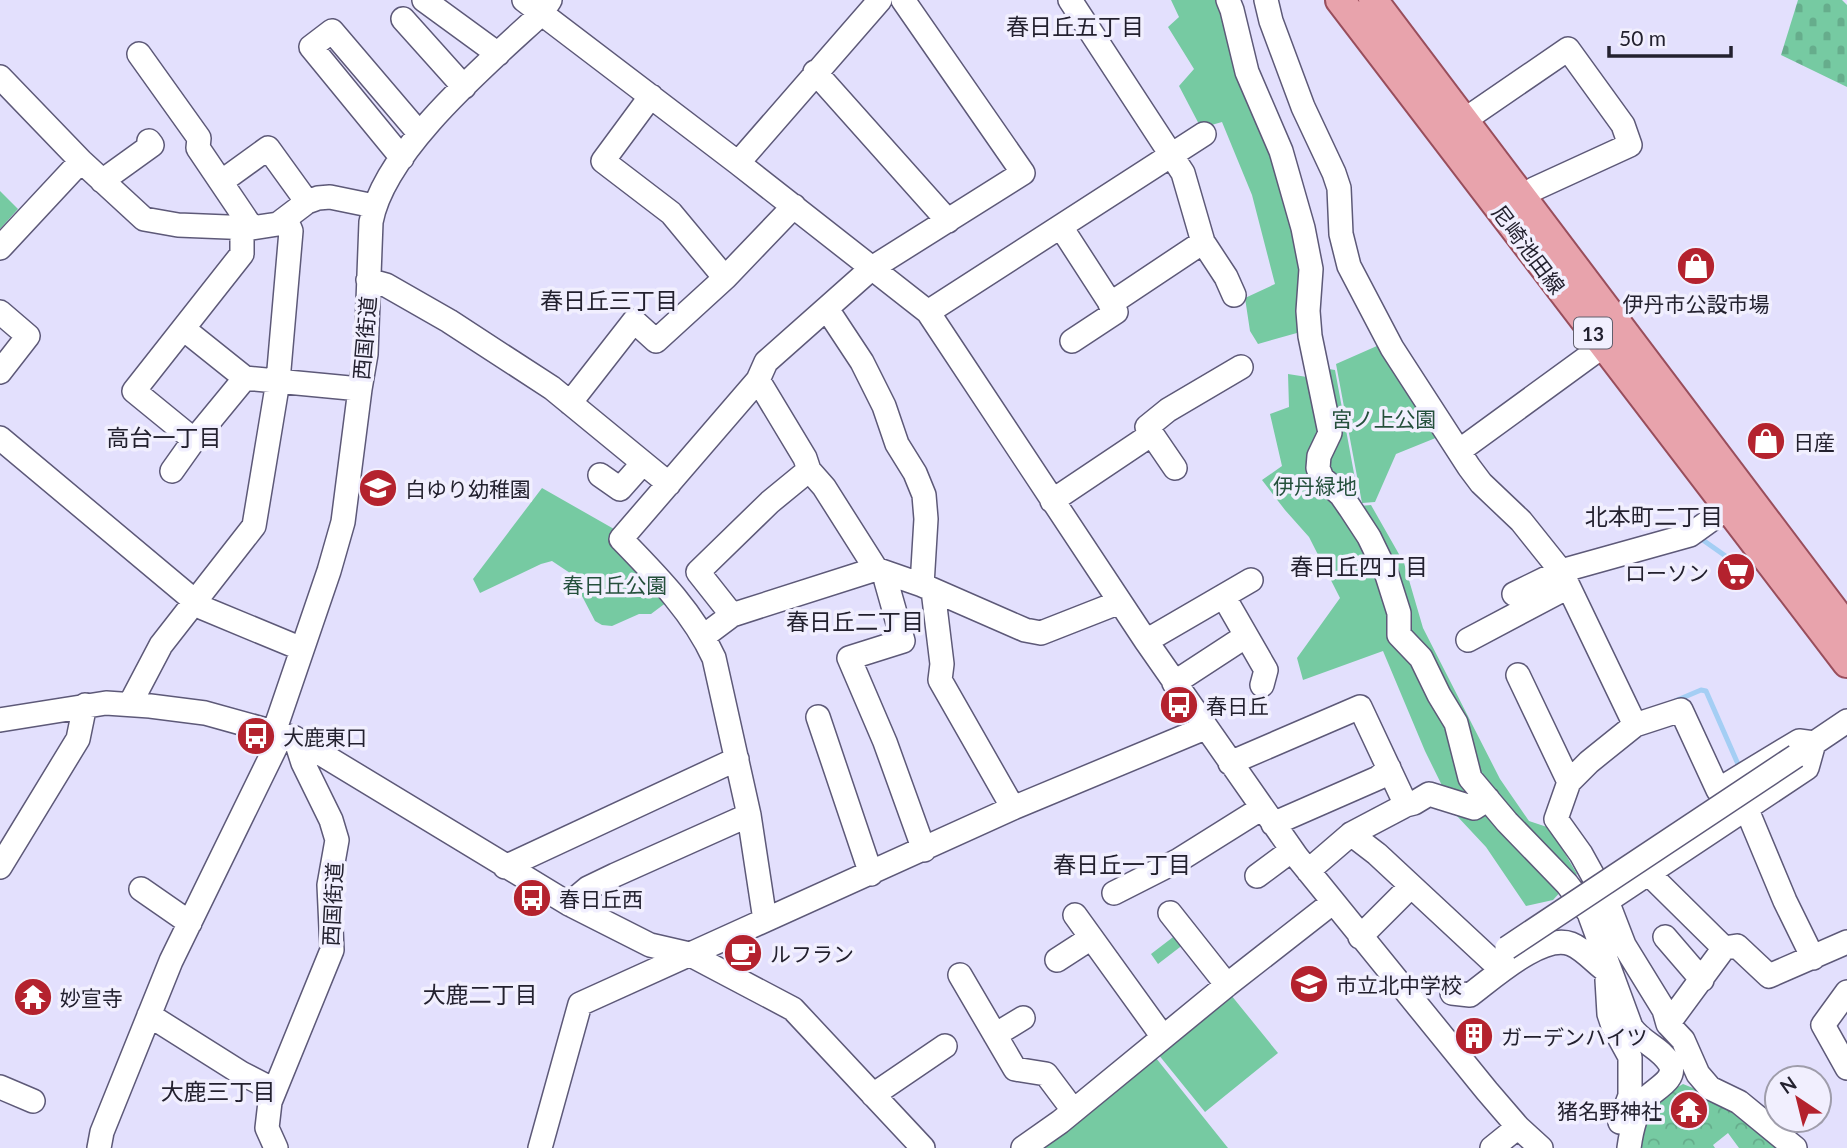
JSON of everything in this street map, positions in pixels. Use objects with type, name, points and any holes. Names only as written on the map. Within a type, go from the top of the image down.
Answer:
[{"type":"main road","name":"尼崎池田線","points":[[1340,0],[1847,663]]},
{"type":"main road","name":"尼崎池田線","points":[[1373,0],[1847,628]]},
{"type":"street","points":[[424,0],[498,54]]},
{"type":"street","points":[[738,163],[880,0]]},
{"type":"street","points":[[765,920],[749,816],[714,658],[704,636],[673,596],[621,539],[758,380],[766,362],[873,268],[1023,173],[903,0]]},
{"type":"street","points":[[1070,0],[1183,173],[1203,242],[1226,277],[1234,295]]},
{"type":"street","points":[[1228,0],[1247,72],[1281,151],[1303,228],[1311,270],[1308,311],[1310,336],[1330,433],[1319,456],[1318,468],[1322,478],[1341,495],[1369,537],[1395,598],[1399,613],[1399,635],[1421,658],[1438,695],[1456,723],[1470,778],[1567,884],[1589,913],[1621,1002],[1637,1036],[1661,1053],[1671,1066],[1668,1079],[1644,1101],[1635,1120],[1629,1148]]},
{"type":"street","points":[[1266,0],[1271,21],[1303,107],[1336,181],[1340,234],[1349,266],[1392,348],[1459,451],[1481,483],[1521,522],[1564,579],[1635,725]]},
{"type":"street","points":[[538,5],[928,312],[1119,602],[1299,860],[1518,1127],[1541,1148]]},
{"type":"street","name":"西国街道","points":[[276,1148],[267,1128],[270,1102],[332,950],[329,885],[337,840],[331,820],[303,763],[284,735],[302,649],[343,522],[366,354],[374,206],[401,158],[419,133],[498,54],[538,5]]},
{"type":"street","points":[[402,19],[464,87]]},
{"type":"street","points":[[401,158],[312,47],[332,30],[419,133]]},
{"type":"street","points":[[1464,121],[1569,49],[1623,125],[1630,145],[1534,188],[1522,197]]},
{"type":"street","points":[[139,54],[199,138],[198,148],[247,228],[242,254],[185,330],[134,391],[194,440]]},
{"type":"street","points":[[815,72],[948,221]]},
{"type":"street","points":[[0,77],[81,161],[144,219],[178,225],[247,228],[269,226],[286,219],[307,202],[326,197],[374,206]]},
{"type":"street","points":[[651,96],[603,161],[671,213],[725,278]]},
{"type":"street","points":[[928,312],[1204,134]]},
{"type":"street","points":[[102,181],[151,145]]},
{"type":"street","points":[[221,182],[268,148],[307,202]]},
{"type":"street","points":[[0,248],[81,161]]},
{"type":"street","points":[[569,402],[634,321],[656,341],[725,278],[793,206]]},
{"type":"street","points":[[130,704],[161,645],[254,526],[278,381],[291,230],[286,219]]},
{"type":"street","points":[[1061,227],[1116,312],[1072,341]]},
{"type":"street","points":[[1110,303],[1203,242]]},
{"type":"street","points":[[368,280],[386,285],[449,320],[552,388],[669,484]]},
{"type":"street","points":[[827,309],[862,362],[884,406],[897,444],[915,473],[924,495],[928,588],[942,664],[940,680],[1013,808]]},
{"type":"street","points":[[0,312],[29,336],[0,372]]},
{"type":"street","points":[[185,330],[245,378],[360,389]]},
{"type":"street","points":[[1459,451],[1603,346]]},
{"type":"street","points":[[1175,468],[1147,427],[1230,369]]},
{"type":"street","points":[[172,471],[245,378]]},
{"type":"street","points":[[758,380],[805,458],[809,470],[824,487],[887,581],[903,641],[849,658],[885,743],[924,850]]},
{"type":"street","points":[[1052,501],[1152,434]]},
{"type":"street","points":[[0,438],[203,608],[302,649]]},
{"type":"street","points":[[600,475],[620,489],[643,463]]},
{"type":"street","points":[[732,615],[698,572],[770,502],[809,470]]},
{"type":"street","points":[[1514,594],[1690,535],[1729,507]]},
{"type":"street","points":[[704,636],[732,615],[882,571],[1041,633],[1119,602]]},
{"type":"street","points":[[1480,636],[1564,579]]},
{"type":"street","points":[[1146,641],[1251,580]]},
{"type":"street","points":[[1224,597],[1266,670],[1262,685]]},
{"type":"street","points":[[1174,683],[1246,636]]},
{"type":"street","points":[[1518,675],[1569,782]]},
{"type":"street","points":[[0,720],[85,705],[130,704],[205,713],[284,735],[569,904],[650,945],[690,954],[793,1009],[923,1148]]},
{"type":"street","points":[[0,867],[78,739],[85,705]]},
{"type":"street","points":[[1230,763],[1360,706],[1406,804]]},
{"type":"street","points":[[1607,901],[1807,768],[1805,750],[1799,741],[1718,790],[1681,710],[1635,725],[1589,762],[1569,782],[1556,819],[1581,854],[1607,901],[1624,945],[1664,1010],[1668,1024],[1683,1040],[1698,1074],[1710,1088],[1739,1102],[1795,1148]]},
{"type":"street","points":[[818,717],[871,874]]},
{"type":"street","points":[[1424,1014],[1499,954],[1847,721]]},
{"type":"street","points":[[540,1148],[580,1004],[1013,808],[1205,728]]},
{"type":"street","points":[[99,1148],[102,1132],[171,961],[284,735]]},
{"type":"street","points":[[505,867],[737,759]]},
{"type":"street","points":[[1114,893],[1268,816],[1378,778],[1389,768]]},
{"type":"street","points":[[1257,877],[1299,860],[1429,794],[1475,808],[1488,799]]},
{"type":"street","points":[[1747,810],[1785,901],[1813,958]]},
{"type":"street","points":[[569,904],[588,888],[749,816]]},
{"type":"street","points":[[1351,834],[1377,853],[1411,886],[1499,954]]},
{"type":"street","points":[[1648,873],[1734,950],[1769,976],[1847,943]]},
{"type":"street","points":[[1360,937],[1411,886]]},
{"type":"street","points":[[141,889],[190,923]]},
{"type":"street","points":[[1023,1148],[1332,903]]},
{"type":"street","points":[[1170,913],[1227,985]]},
{"type":"street","points":[[1075,915],[1163,1037]]},
{"type":"street","points":[[1668,1024],[1702,980],[1734,950],[1749,943],[1734,925]]},
{"type":"street","points":[[1665,937],[1702,980]]},
{"type":"street","points":[[1058,960],[1091,938]]},
{"type":"street","points":[[1451,993],[1471,995],[1513,962],[1558,941],[1573,945],[1611,974]]},
{"type":"street","points":[[1611,974],[1606,980],[1608,1010],[1613,1026],[1630,1056],[1631,1073],[1630,1096],[1619,1125],[1615,1148]]},
{"type":"street","points":[[960,975],[1014,1069],[1044,1063],[1073,1110]]},
{"type":"street","points":[[1847,992],[1823,1025],[1847,1068]]},
{"type":"street","points":[[149,1015],[241,1073],[274,1090]]},
{"type":"street","points":[[995,1035],[1023,1018]]},
{"type":"street","points":[[873,1095],[945,1046]]},
{"type":"street","points":[[0,1087],[33,1101]]},
{"type":"street","points":[[1492,1148],[1518,1127]]},
{"type":"green space","points":[[1171,0],[1237,0],[1287,217],[1301,251],[1304,331],[1258,344],[1250,331],[1245,298],[1275,284],[1252,195],[1222,122],[1201,128],[1179,86],[1194,69],[1168,27],[1179,17]]},
{"type":"green space","points":[[1798,0],[1842,0],[1847,5],[1847,87],[1781,55]]},
{"type":"green space","points":[[0,191],[18,209],[0,229]]},
{"type":"green space","name":"宮ノ上公園","points":[[1386,342],[1443,435],[1396,454],[1375,502],[1362,503],[1336,364]]},
{"type":"green space","name":"伊丹緑地","points":[[1329,369],[1335,370],[1360,506],[1371,505],[1404,563],[1423,628],[1500,779],[1529,821],[1550,828],[1577,874],[1553,900],[1526,906],[1486,847],[1457,816],[1425,751],[1383,651],[1303,680],[1297,658],[1340,598],[1309,537],[1262,480],[1282,466],[1270,414],[1289,407],[1288,374],[1307,377]]},
{"type":"green space","name":"春日丘公園","points":[[542,488],[621,533],[671,599],[651,614],[639,614],[612,626],[602,625],[595,621],[570,573],[552,561],[480,593],[473,579]]},
{"type":"green space","points":[[1181,931],[1184,944],[1158,964],[1151,954]]},
{"type":"green space","points":[[1231,995],[1278,1053],[1205,1112],[1158,1054]]},
{"type":"green space","points":[[1156,1058],[1228,1148],[1044,1148]]},
{"type":"green space","name":"猪名野神社","points":[[1683,1084],[1708,1094],[1763,1131],[1763,1134],[1768,1134],[1789,1148],[1739,1148],[1728,1133],[1713,1145],[1715,1148],[1634,1148],[1649,1104]]},
{"type":"waterway","points":[[1700,538],[1734,562]]},
{"type":"waterway","points":[[1675,701],[1701,690],[1706,691],[1741,771]]},
{"type":"place","name":"伊丹市公設市場","points":[[1696,266]]},
{"type":"place","name":"日産","points":[[1766,441]]},
{"type":"place","name":"白ゆり幼稚園","points":[[378,488]]},
{"type":"place","name":"ローソン","points":[[1736,572]]},
{"type":"place","name":"春日丘","points":[[1179,705]]},
{"type":"place","name":"大鹿東口","points":[[256,736]]},
{"type":"place","name":"春日丘西","points":[[532,898]]},
{"type":"place","name":"ルフラン","points":[[743,953]]},
{"type":"place","name":"市立北中学校","points":[[1309,984]]},
{"type":"place","name":"妙宣寺","points":[[33,997]]},
{"type":"place","name":"ガーデンハイツ","points":[[1474,1036]]},
{"type":"place","name":"猪名野神社","points":[[1689,1110]]},
{"type":"district","name":"春日丘五丁目","points":[[1075,26]]},
{"type":"district","name":"春日丘三丁目","points":[[609,300]]},
{"type":"district","name":"高台一丁目","points":[[164,437]]},
{"type":"district","name":"北本町二丁目","points":[[1654,516]]},
{"type":"district","name":"春日丘四丁目","points":[[1359,566]]},
{"type":"district","name":"春日丘二丁目","points":[[855,621]]},
{"type":"district","name":"春日丘一丁目","points":[[1122,864]]},
{"type":"district","name":"大鹿二丁目","points":[[480,994]]},
{"type":"district","name":"大鹿三丁目","points":[[218,1091]]}]
